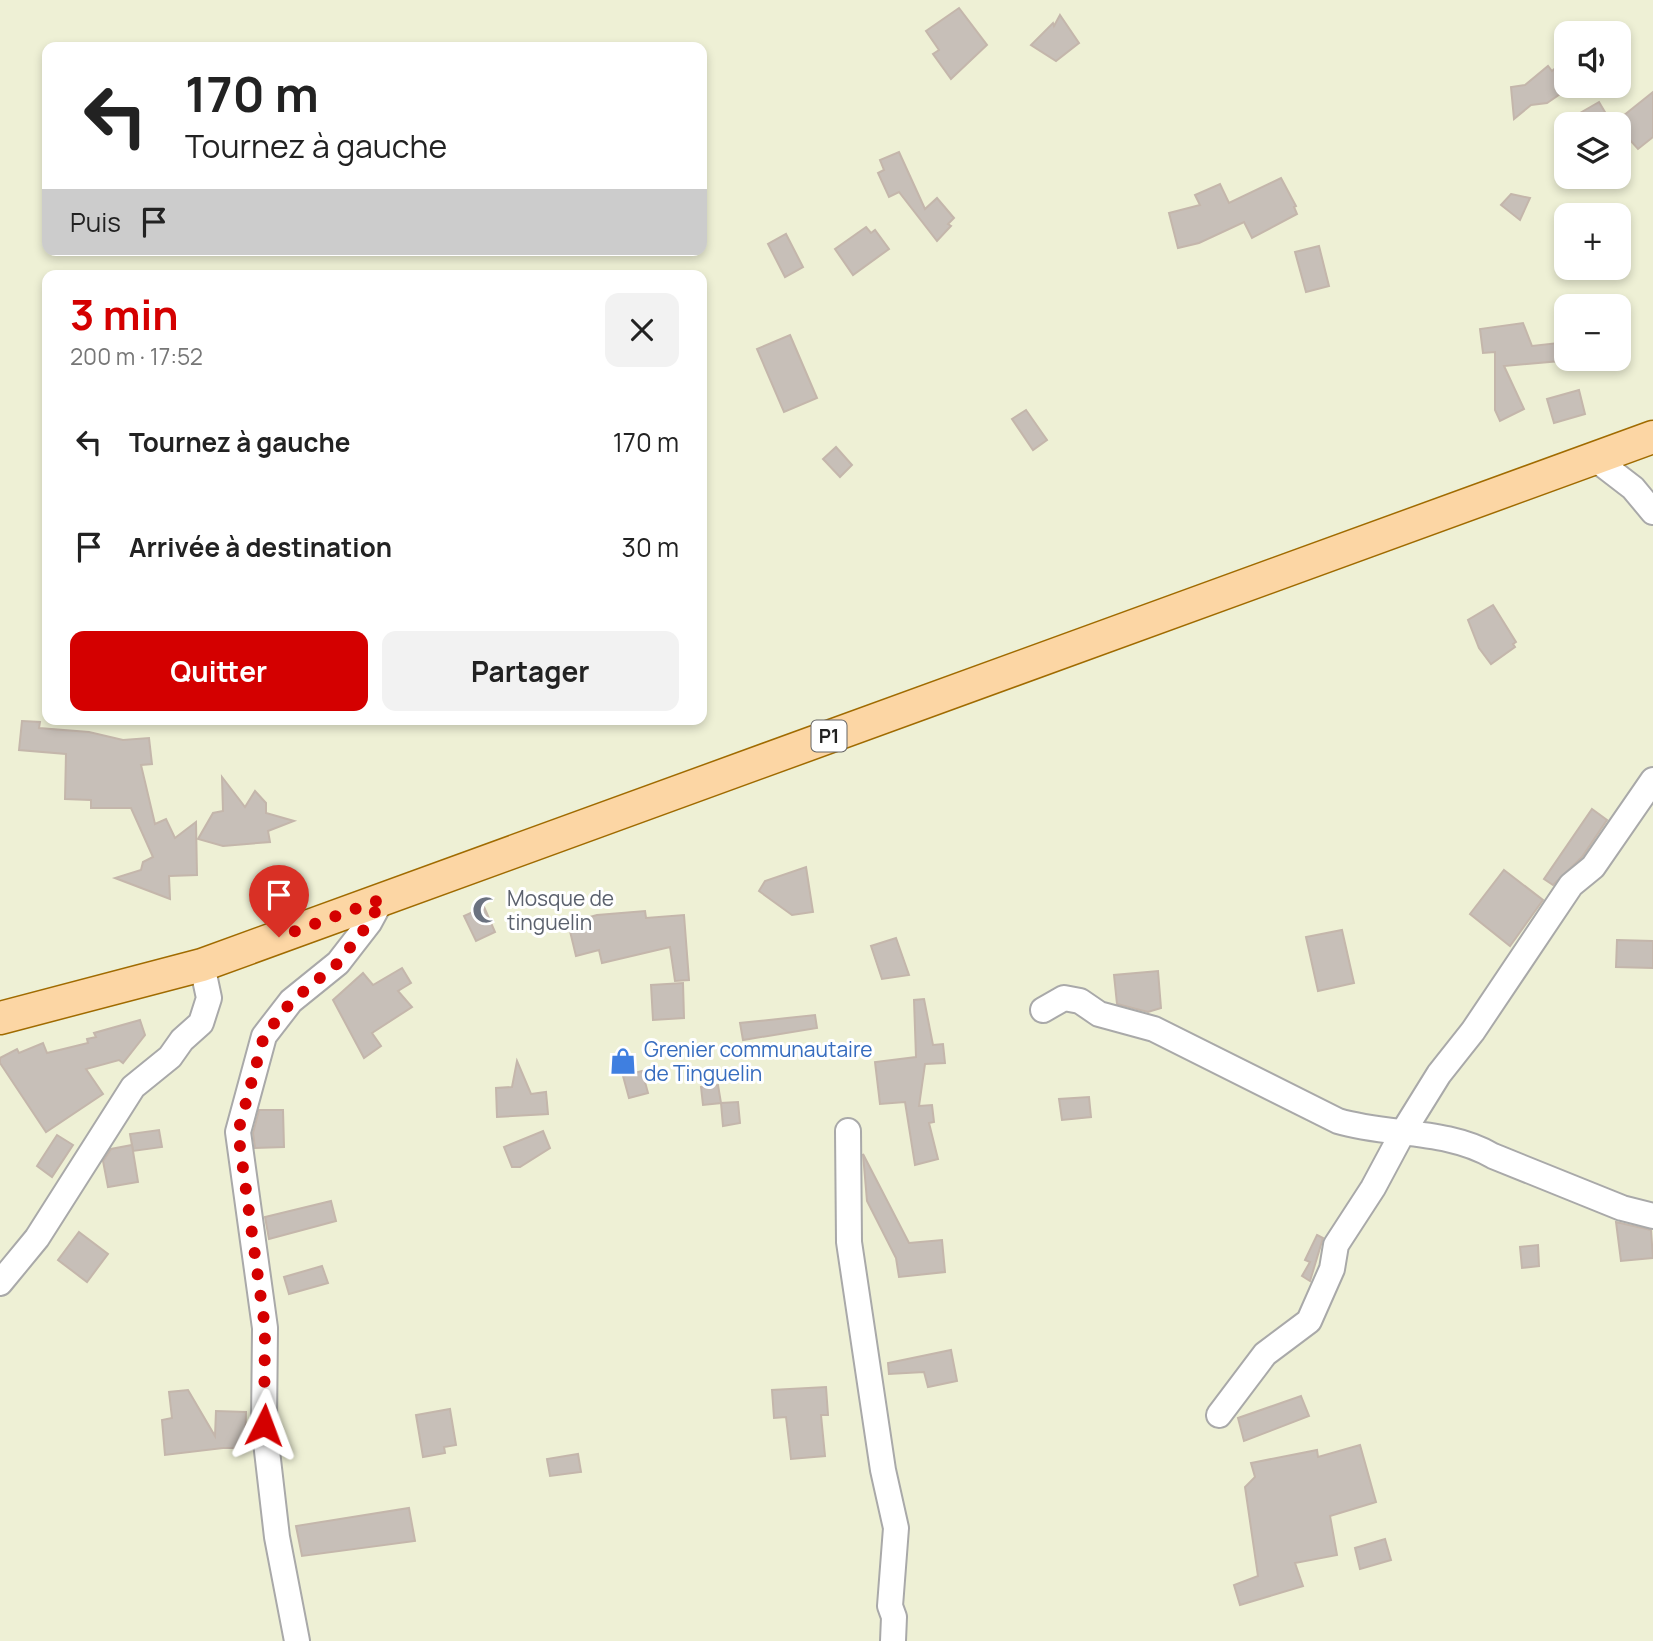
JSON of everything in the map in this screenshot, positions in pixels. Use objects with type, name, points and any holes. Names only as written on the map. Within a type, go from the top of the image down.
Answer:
[{"type":"main road","name":"P1","points":[[0,1018],[202,965],[1653,437]]},
{"type":"street","points":[[1594,458],[1633,488],[1653,512]]},
{"type":"street","points":[[1219,1415],[1265,1354],[1309,1321],[1332,1269],[1336,1245],[1373,1188],[1439,1074],[1473,1031],[1571,885],[1593,867],[1653,779]]},
{"type":"street","points":[[297,1641],[277,1537],[264,1425],[265,1328],[238,1132],[264,1036],[291,1002],[338,963],[369,923],[382,899]]},
{"type":"street","points":[[0,1283],[37,1238],[133,1087],[170,1057],[182,1040],[201,1023],[209,998],[202,965]]},
{"type":"street","points":[[1043,1010],[1063,998],[1080,1001],[1099,1014],[1154,1029],[1338,1121],[1368,1130],[1403,1132],[1473,1144],[1493,1156],[1622,1208],[1653,1216]]},
{"type":"street","points":[[848,1131],[849,1242],[883,1470],[896,1528],[890,1606],[894,1617],[893,1641]]},
{"type":"green space","points":[[0,0],[1653,0],[1653,1641],[0,1641]]},
{"type":"building","points":[[959,8],[987,45],[951,79],[933,54],[939,50],[926,31]]},
{"type":"building","points":[[1060,15],[1079,43],[1056,61],[1031,45],[1053,23],[1054,26]]},
{"type":"building","points":[[1548,66],[1552,71],[1554,69],[1554,98],[1547,103],[1531,105],[1514,119],[1511,87],[1525,85]]},
{"type":"building","points":[[1653,92],[1653,137],[1638,149],[1631,141],[1631,112],[1628,112]]},
{"type":"building","points":[[1599,102],[1605,112],[1582,112]]},
{"type":"building","points":[[899,152],[925,209],[937,198],[954,218],[948,224],[951,226],[937,241],[899,192],[889,197],[878,173],[884,170],[880,160]]},
{"type":"building","points":[[1281,178],[1296,206],[1294,207],[1297,214],[1252,238],[1244,222],[1199,243],[1178,248],[1169,213],[1200,205],[1195,195],[1220,184],[1229,203]]},
{"type":"building","points":[[1511,194],[1530,198],[1520,220],[1501,205]]},
{"type":"building","points":[[866,227],[871,233],[875,230],[889,249],[853,275],[835,249]]},
{"type":"building","points":[[786,234],[803,267],[785,277],[768,244]]},
{"type":"building","points":[[1319,246],[1329,286],[1306,292],[1295,252]]},
{"type":"building","points":[[1523,323],[1532,346],[1554,343],[1554,362],[1504,366],[1524,409],[1500,421],[1495,410],[1495,352],[1483,353],[1480,329]]},
{"type":"building","points":[[790,335],[817,398],[784,412],[757,349]]},
{"type":"building","points":[[1579,390],[1585,414],[1554,423],[1547,399]]},
{"type":"building","points":[[1026,410],[1047,440],[1033,450],[1012,419]]},
{"type":"building","points":[[836,447],[852,465],[840,477],[823,459]]},
{"type":"building","points":[[1493,605],[1516,642],[1513,644],[1515,647],[1491,664],[1479,648],[1468,620]]},
{"type":"building","points":[[22,721],[40,722],[39,728],[89,732],[123,740],[149,738],[152,764],[141,765],[155,824],[166,819],[175,838],[196,822],[197,875],[169,876],[170,899],[115,878],[141,870],[143,862],[153,857],[131,808],[91,808],[91,800],[65,799],[66,754],[19,750]]},
{"type":"building","points":[[222,777],[245,807],[255,791],[266,803],[266,813],[294,821],[268,831],[270,842],[223,846],[198,839],[213,813],[223,811]]},
{"type":"building","points":[[1592,809],[1607,820],[1582,857],[1553,885],[1544,879]]},
{"type":"building","points":[[806,867],[813,912],[792,915],[759,891],[765,881]]},
{"type":"building","points":[[1504,870],[1543,900],[1510,946],[1470,914]]},
{"type":"building","points":[[484,907],[495,932],[476,941],[464,916]]},
{"type":"building","points":[[645,911],[646,918],[684,915],[689,980],[675,981],[670,947],[602,963],[599,950],[576,956],[568,923],[597,915]]},
{"type":"building","points":[[1342,930],[1354,983],[1318,991],[1306,937]]},
{"type":"building","points":[[896,938],[909,975],[882,979],[871,946]]},
{"type":"building","points":[[1617,940],[1653,941],[1653,968],[1616,967]]},
{"type":"building","points":[[402,968],[411,983],[398,991],[412,1007],[372,1033],[381,1046],[364,1058],[333,1000],[363,973],[373,985]]},
{"type":"building","points":[[1158,971],[1161,1008],[1148,1012],[1117,1004],[1114,975]]},
{"type":"building","points":[[683,983],[684,1018],[653,1020],[651,985]]},
{"type":"building","points":[[924,999],[933,1045],[943,1044],[945,1063],[925,1064],[919,1106],[932,1105],[934,1122],[929,1123],[938,1159],[915,1165],[905,1102],[880,1104],[875,1062],[916,1057],[914,1000]]},
{"type":"building","points":[[815,1015],[817,1028],[743,1040],[740,1023]]},
{"type":"building","points":[[140,1020],[145,1035],[123,1063],[119,1060],[86,1069],[103,1094],[46,1132],[0,1063],[0,1058],[17,1049],[19,1053],[43,1043],[47,1053],[88,1043],[87,1039],[96,1037],[94,1033]]},
{"type":"building","points":[[517,1061],[531,1094],[546,1092],[548,1114],[497,1117],[496,1088],[512,1087]]},
{"type":"building","points":[[642,1071],[648,1093],[629,1098],[623,1076]]},
{"type":"building","points":[[718,1085],[721,1103],[703,1105],[701,1087]]},
{"type":"building","points":[[1089,1097],[1091,1117],[1062,1120],[1059,1099]]},
{"type":"building","points":[[738,1102],[740,1123],[723,1126],[721,1103]]},
{"type":"building","points":[[259,1110],[283,1110],[284,1147],[255,1148],[253,1133]]},
{"type":"building","points":[[159,1130],[162,1147],[133,1151],[130,1134]]},
{"type":"building","points":[[543,1131],[550,1148],[520,1167],[512,1167],[504,1147]]},
{"type":"building","points":[[57,1135],[73,1145],[52,1177],[37,1166]]},
{"type":"building","points":[[132,1145],[138,1182],[108,1187],[103,1161],[111,1149]]},
{"type":"building","points":[[863,1154],[909,1243],[942,1240],[945,1272],[899,1277],[896,1258],[867,1201]]},
{"type":"building","points":[[331,1201],[336,1221],[269,1239],[265,1217]]},
{"type":"building","points":[[1616,1222],[1651,1230],[1653,1258],[1621,1261]]},
{"type":"building","points":[[79,1232],[108,1254],[87,1282],[58,1260]]},
{"type":"building","points":[[1317,1235],[1323,1238],[1310,1281],[1302,1276],[1310,1262],[1305,1260]]},
{"type":"building","points":[[1538,1245],[1539,1266],[1522,1268],[1520,1247]]},
{"type":"building","points":[[322,1266],[328,1283],[289,1294],[284,1277]]},
{"type":"building","points":[[951,1350],[957,1381],[928,1387],[924,1372],[889,1374],[888,1363]]},
{"type":"building","points":[[826,1387],[828,1415],[821,1415],[825,1456],[791,1459],[786,1417],[774,1418],[772,1390]]},
{"type":"building","points":[[188,1390],[215,1436],[216,1411],[246,1412],[245,1448],[165,1455],[162,1420],[172,1418],[169,1392]]},
{"type":"building","points":[[1301,1396],[1309,1416],[1244,1441],[1238,1418]]},
{"type":"building","points":[[450,1409],[456,1445],[444,1447],[445,1453],[423,1457],[416,1415]]},
{"type":"building","points":[[1360,1445],[1376,1502],[1330,1516],[1337,1555],[1295,1563],[1303,1586],[1240,1605],[1234,1585],[1258,1576],[1245,1487],[1255,1477],[1251,1463],[1317,1450],[1318,1457]]},
{"type":"building","points":[[578,1454],[581,1472],[550,1476],[547,1459]]},
{"type":"building","points":[[409,1508],[415,1541],[302,1556],[296,1526]]},
{"type":"building","points":[[1385,1539],[1391,1560],[1360,1569],[1355,1548]]},
{"type":"place","name":"Mosque de tinguelin","points":[[486,910]]},
{"type":"place","name":"Grenier communautaire de Tinguelin","points":[[623,1061]]},
{"type":"route","points":[[264,1425],[267,1381],[265,1328],[238,1132],[264,1036],[291,1002],[338,963],[369,923],[382,899],[279,937]]}]
